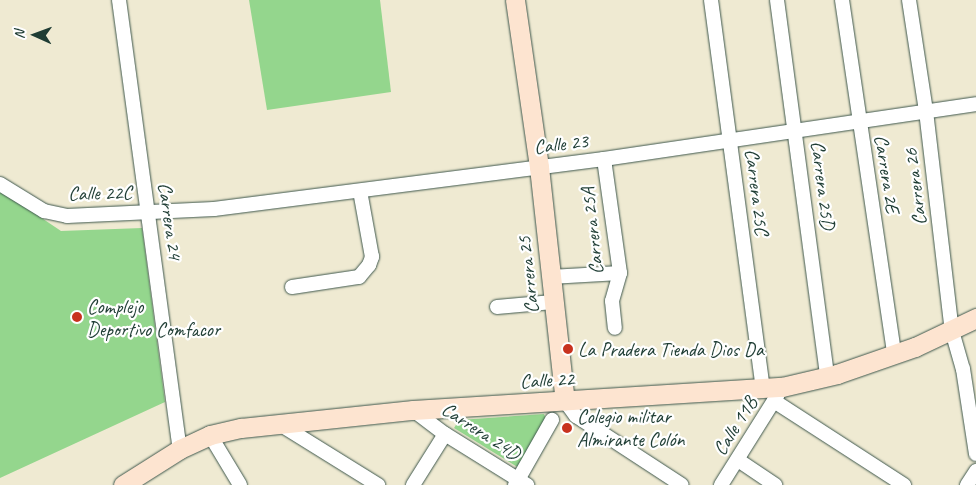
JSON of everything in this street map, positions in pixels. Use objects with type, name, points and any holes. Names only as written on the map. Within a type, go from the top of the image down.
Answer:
[{"type":"street","name":"Carrera 24","points":[[119,0],[180,449]]},
{"type":"street","name":"Carrera 25","points":[[515,0],[539,166],[565,401]]},
{"type":"street","name":"Carrera 25C","points":[[711,0],[730,141],[773,392]]},
{"type":"street","name":"Carrera 25D","points":[[777,0],[827,376]]},
{"type":"street","name":"Carrera 2E","points":[[842,0],[858,122],[894,354]]},
{"type":"street","name":"Carrera 26","points":[[909,0],[926,111],[952,331],[963,369],[976,454]]},
{"type":"street","name":"Calle 23","points":[[149,212],[214,209],[360,191],[796,132],[976,104]]},
{"type":"street","name":"Carrera 25A","points":[[604,159],[620,274],[612,301],[615,328]]},
{"type":"street","name":"Calle 22C","points":[[0,184],[44,210],[67,216],[149,212]]},
{"type":"street","points":[[292,287],[358,277],[370,265],[372,257],[360,191]]},
{"type":"street","points":[[550,277],[620,274]]},
{"type":"street","points":[[497,307],[553,302]]},
{"type":"street","name":"Calle 22","points":[[122,485],[180,449],[210,435],[278,423],[413,410],[773,392],[894,354],[952,331],[976,318]]},
{"type":"street","points":[[963,369],[976,376]]},
{"type":"street","name":"Calle 11B","points":[[721,485],[738,460],[773,392]]},
{"type":"street","points":[[773,392],[904,485]]},
{"type":"street","points":[[565,401],[576,416],[682,485]]},
{"type":"street","name":"Carrera 24D","points":[[413,410],[445,434],[520,483]]},
{"type":"street","points":[[520,483],[552,420]]},
{"type":"street","points":[[278,423],[378,485]]},
{"type":"street","points":[[412,485],[445,434]]},
{"type":"street","points":[[210,435],[240,485]]},
{"type":"street","points":[[738,460],[775,485]]},
{"type":"street","points":[[967,485],[976,472]]},
{"type":"green space","points":[[249,0],[380,0],[391,92],[267,110]]},
{"type":"green space","name":"Complejo Deportivo Comfacor","points":[[0,190],[61,231],[142,228],[165,402],[0,478]]},
{"type":"green space","points":[[544,414],[547,422],[519,468],[454,428],[459,420]]},
{"type":"place","name":"Complejo Deportivo Comfacor","points":[[77,317]]},
{"type":"place","name":"La Pradera Tienda Dios Da","points":[[568,349]]},
{"type":"place","name":"Colegio militar Almirante Colón","points":[[567,428]]}]
